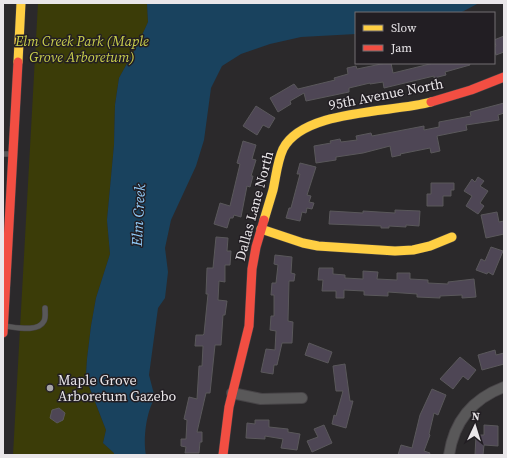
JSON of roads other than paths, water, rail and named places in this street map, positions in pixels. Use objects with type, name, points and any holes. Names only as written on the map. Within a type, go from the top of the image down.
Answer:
[{"type":"street","points":[[3,333],[20,3]]},
{"type":"street","name":"95th Avenue North","points":[[296,133],[316,123],[334,118],[360,113],[417,106],[432,102],[472,90],[504,77]]},
{"type":"street","name":"Dallas Lane North","points":[[223,455],[226,423],[248,326],[252,269],[256,247],[273,190],[280,156],[284,147],[296,133]]},
{"type":"street","points":[[261,229],[303,243],[318,246],[395,250],[413,250],[430,246],[452,237]]},
{"type":"street","points":[[449,455],[451,443],[458,426],[468,409],[489,393],[504,387]]},
{"type":"street","points":[[232,393],[261,398],[302,398]]},
{"type":"lane","points":[[3,154],[13,154]]},
{"type":"lane","points":[[3,326],[33,328],[41,325],[45,320],[45,308]]},
{"type":"water","name":"Elm Creek","points":[[147,3],[479,3],[462,12],[355,12],[355,34],[301,37],[270,44],[241,54],[222,66],[211,88],[204,140],[196,166],[171,220],[165,248],[168,272],[165,298],[158,308],[149,375],[155,398],[147,418],[145,441],[146,455],[114,455],[114,453],[103,443],[106,430],[86,375],[87,359],[96,298],[110,254],[107,220],[114,145],[115,105],[119,78],[139,42],[148,22]]},
{"type":"place","name":"Maple Grove Arboretum Gazebo","points":[[50,388]]},
{"type":"park label","name":"Elm Creek Park (Maple Grove Arboretum)","points":[[82,50]]}]
